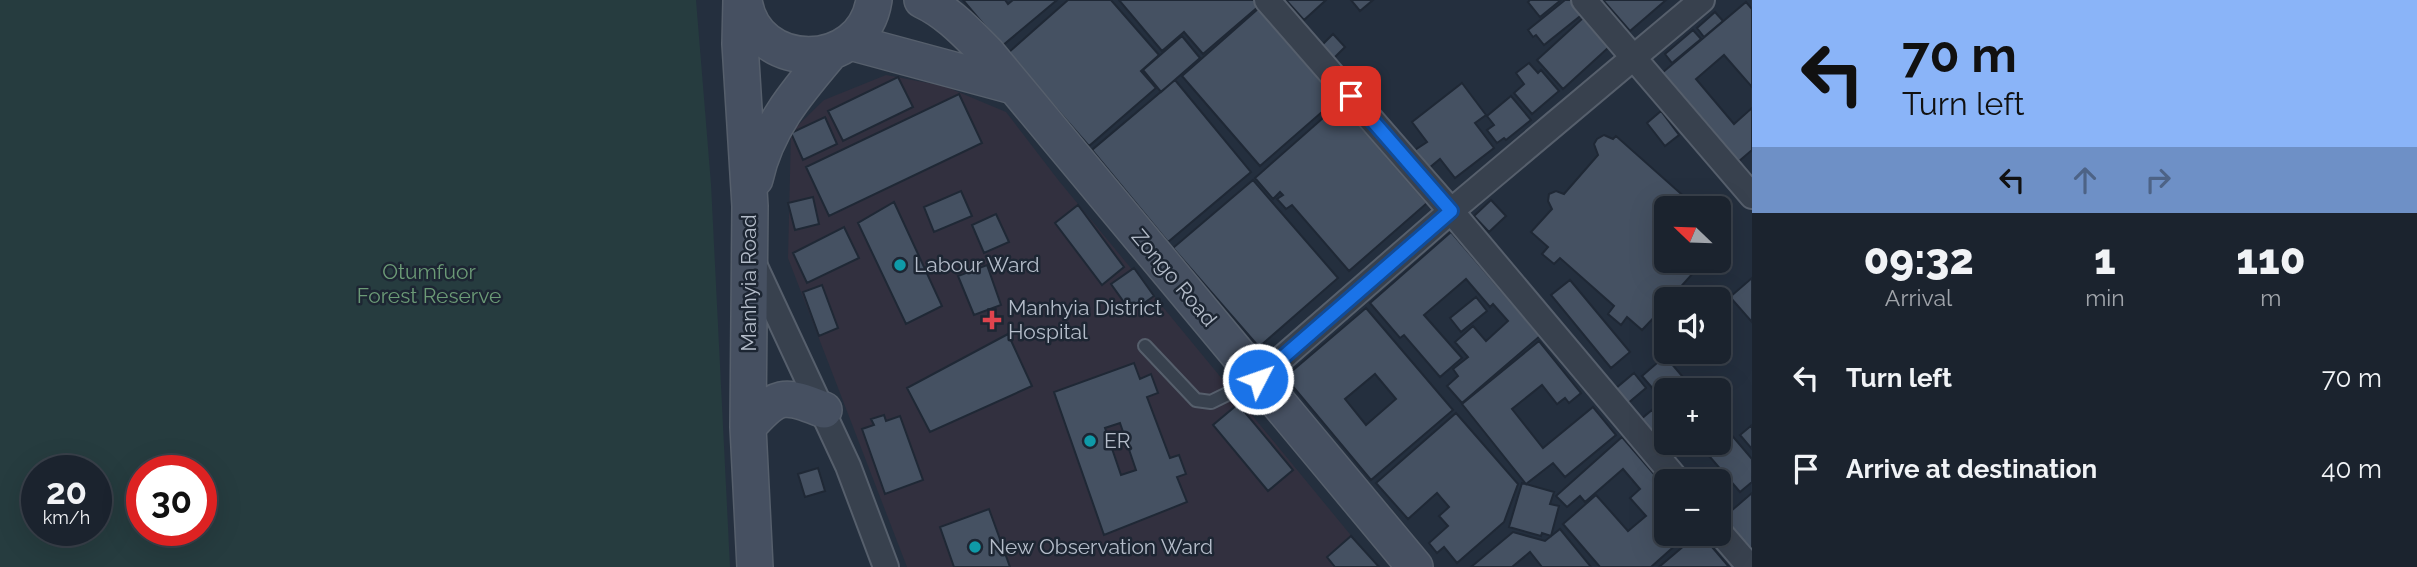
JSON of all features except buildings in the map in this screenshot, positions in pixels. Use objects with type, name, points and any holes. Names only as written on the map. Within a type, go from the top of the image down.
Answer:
[{"type":"main road","points":[[743,0],[752,25],[767,41],[786,52],[808,56],[840,48],[1013,86]]},
{"type":"main road","name":"Manhyia Road","points":[[743,0],[740,44],[750,206],[748,426],[755,567]]},
{"type":"main road","points":[[750,206],[756,174],[768,136],[786,105],[840,48],[864,28],[873,10],[874,0]]},
{"type":"main road","name":"Zongo Road","points":[[922,0],[955,21],[987,53],[1415,567]]},
{"type":"main road","points":[[748,426],[768,404],[786,399],[799,400],[824,410]]},
{"type":"street","points":[[1267,0],[1451,211],[1668,469]]},
{"type":"street","points":[[1584,0],[1752,196]]},
{"type":"street","points":[[1258,379],[1451,211],[1702,0]]},
{"type":"street","points":[[749,255],[824,410],[886,567]]},
{"type":"street","points":[[1731,545],[1750,567]]},
{"type":"lane","points":[[1145,346],[1196,400],[1211,402],[1258,379]]},
{"type":"shaded area","name":"Manhyia District Hospital","points":[[886,75],[944,86],[1006,112],[1059,181],[1377,567],[907,567],[788,258],[791,132],[824,100]]},
{"type":"green space","name":"Otumfuor Forest Reserve","points":[[0,0],[696,0],[711,184],[730,567],[0,567]]},
{"type":"place","name":"Labour Ward","points":[[900,265]]},
{"type":"place","name":"Manhyia District Hospital","points":[[992,320]]},
{"type":"place","name":"ER","points":[[1090,441]]},
{"type":"place","name":"New Observation Ward","points":[[975,547]]},
{"type":"route","points":[[1258,379],[1451,211],[1351,96]]}]
